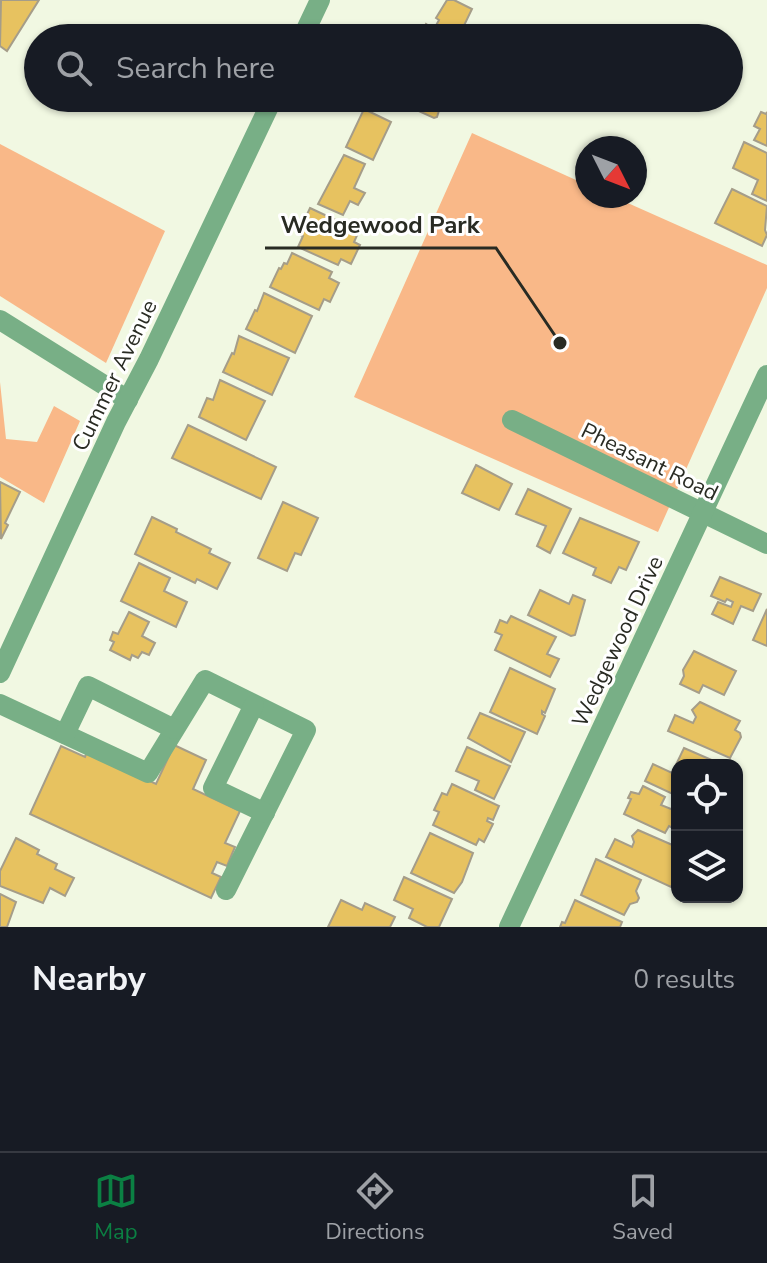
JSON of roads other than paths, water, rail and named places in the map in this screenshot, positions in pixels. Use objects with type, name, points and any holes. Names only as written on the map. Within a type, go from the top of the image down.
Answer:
[{"type":"street","points":[[309,24],[320,0]]},
{"type":"street","name":"Cummer Avenue","points":[[2,666],[266,112]]},
{"type":"street","points":[[0,320],[128,400]]},
{"type":"street","name":"Wedgewood Drive","points":[[509,927],[767,375]]},
{"type":"street","name":"Pheasant Road","points":[[512,420],[767,544]]},
{"type":"street","points":[[0,704],[148,773],[205,680],[306,730],[226,890]]},
{"type":"street","points":[[65,734],[88,686],[174,729]]},
{"type":"street","points":[[254,705],[213,788],[265,813]]},
{"type":"place","name":"Wedgewood Park","points":[[560,343]]}]
